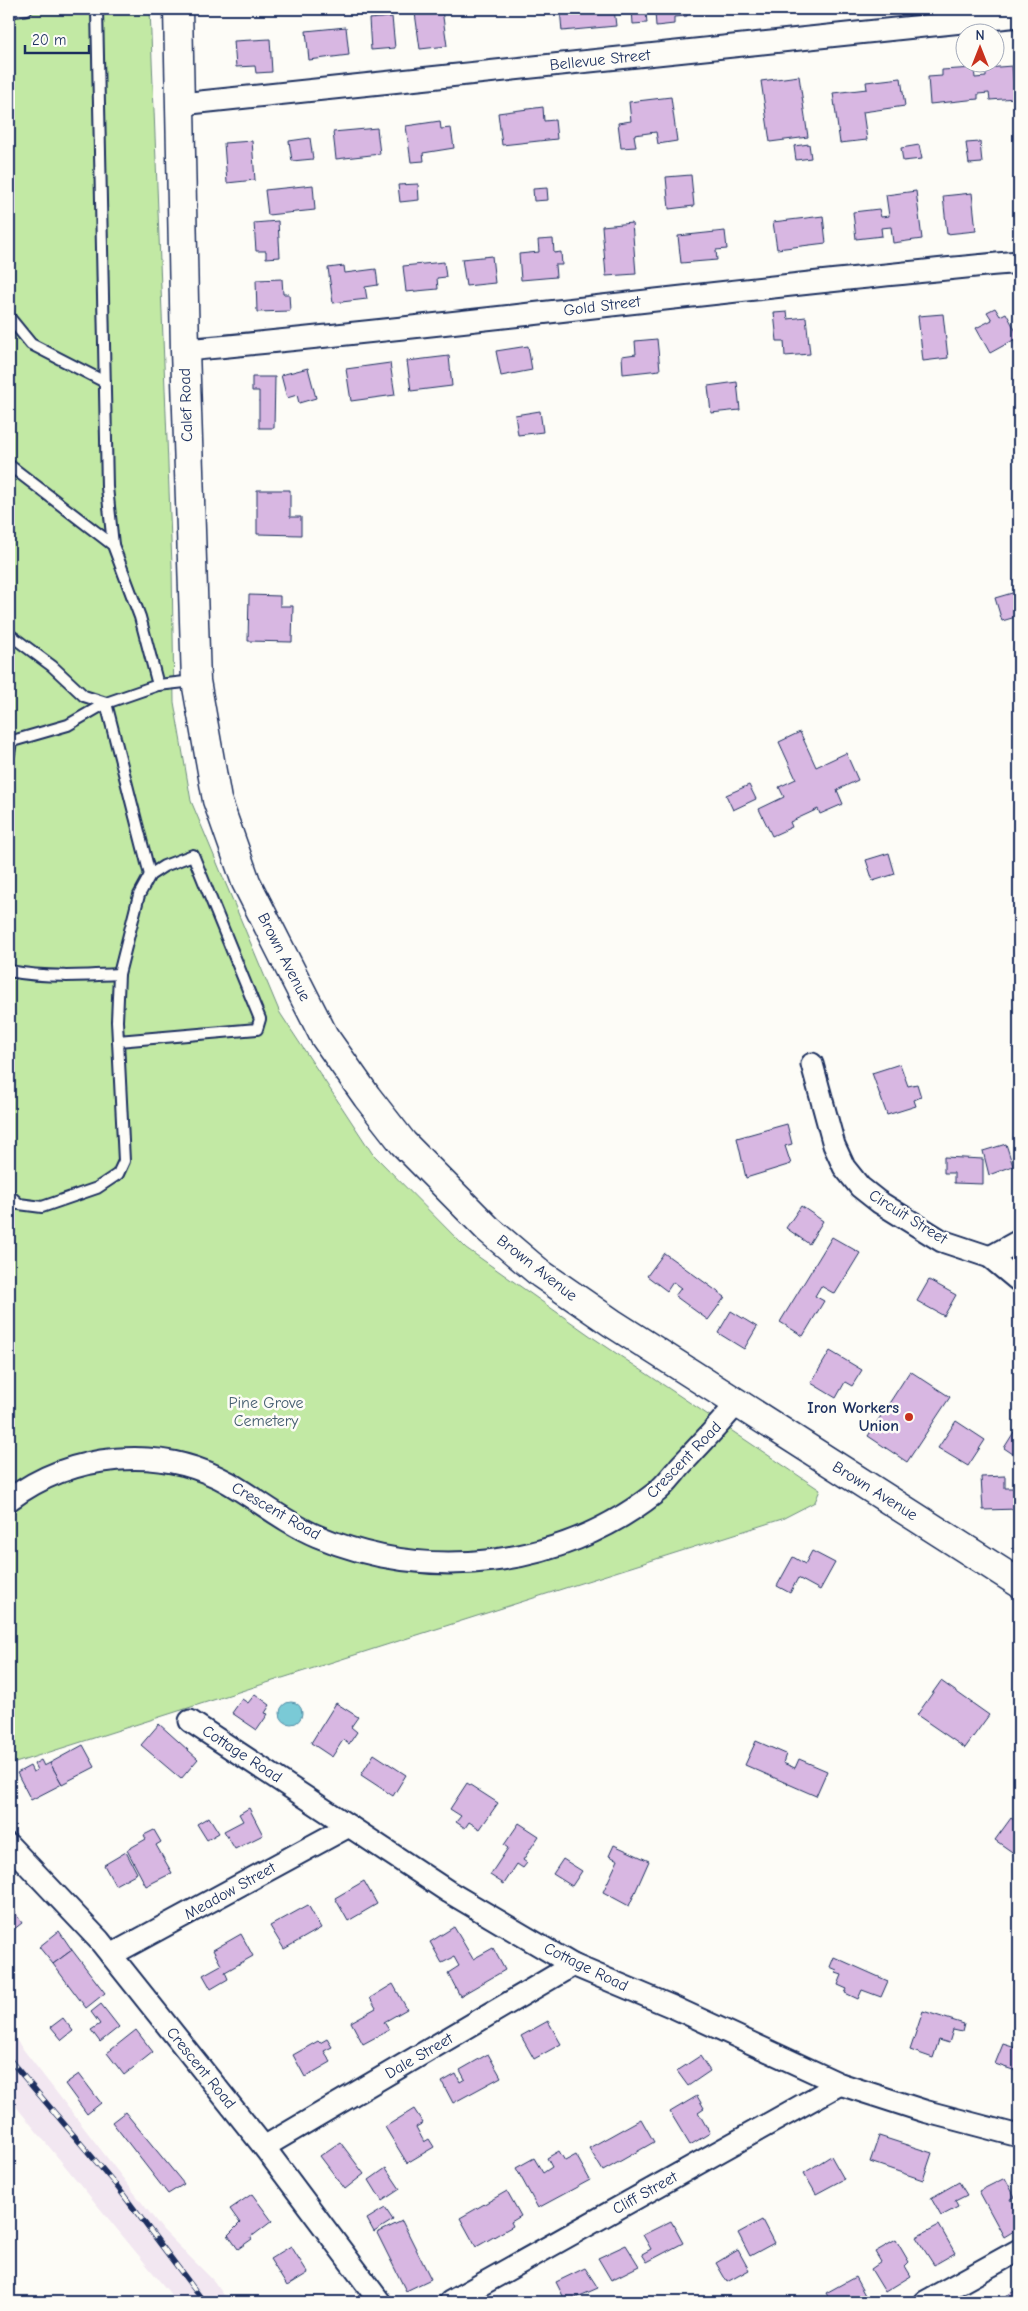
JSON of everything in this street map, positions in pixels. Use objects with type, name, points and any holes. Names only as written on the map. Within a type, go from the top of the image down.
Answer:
[{"type":"main road","name":"Calef Road","points":[[178,9],[185,350],[196,681],[217,800]]},
{"type":"main road","name":"Brown Avenue","points":[[217,800],[246,882],[324,1036],[366,1098],[403,1143],[488,1229],[541,1274],[612,1323],[1019,1583]]},
{"type":"street","name":"Bellevue Street","points":[[181,104],[1019,16]]},
{"type":"street","name":"Gold Street","points":[[185,350],[350,335],[883,274],[1019,262]]},
{"type":"street","name":"Circuit Street","points":[[812,1064],[834,1145],[844,1167],[860,1187],[879,1202],[942,1241],[990,1257],[1019,1282]]},
{"type":"street","points":[[990,1257],[1019,1241]]},
{"type":"street","name":"Crescent Road","points":[[9,1500],[40,1479],[86,1463],[135,1459],[159,1460],[206,1472],[228,1483],[316,1536],[362,1553],[411,1562],[461,1564],[486,1562],[561,1545],[594,1532],[625,1514],[656,1493],[737,1403]]},
{"type":"street","name":"Cottage Road","points":[[190,1721],[449,1892],[574,1965],[673,2007],[840,2084],[924,2111],[1019,2136]]},
{"type":"street","name":"Meadow Street","points":[[111,1956],[349,1826]]},
{"type":"street","name":"Crescent Road","points":[[9,1845],[99,1940],[264,2146],[380,2302]]},
{"type":"street","name":"Dale Street","points":[[264,2146],[574,1965]]},
{"type":"street","name":"Cliff Street","points":[[450,2302],[840,2084]]},
{"type":"street","points":[[925,2302],[1019,2250]]},
{"type":"lane","points":[[9,12],[28,9]]},
{"type":"lane","points":[[97,9],[107,487],[113,544],[140,617],[158,685]]},
{"type":"lane","points":[[9,317],[31,344],[105,382]]},
{"type":"lane","points":[[9,464],[113,544]]},
{"type":"lane","points":[[9,634],[52,666],[84,696],[106,703]]},
{"type":"lane","points":[[9,754],[10,742],[68,725],[106,703],[158,685],[196,681]]},
{"type":"lane","points":[[106,703],[150,875]]},
{"type":"lane","points":[[9,1195],[19,1204],[42,1207],[97,1188],[118,1174],[124,1161],[118,1041],[119,974],[139,895],[150,875],[164,866],[193,855],[260,1019],[256,1029],[118,1041]]},
{"type":"lane","points":[[9,971],[31,975],[69,977],[119,974]]},
{"type":"shaded area","points":[[9,2031],[163,2230],[213,2280],[229,2302],[177,2302],[9,2098]]},
{"type":"green space","name":"Pine Grove Cemetery","points":[[9,9],[150,9],[172,566],[174,702],[191,801],[280,1013],[372,1153],[466,1248],[592,1337],[820,1490],[815,1502],[782,1519],[9,1765]]},
{"type":"water","points":[[287,1702],[295,1702],[302,1709],[302,1717],[295,1724],[287,1724],[280,1717],[280,1709]]},
{"type":"building","points":[[560,9],[614,9],[616,26],[562,31]]},
{"type":"building","points":[[632,9],[687,9],[687,16],[674,17],[674,24],[656,26],[655,12],[646,13],[647,23],[633,24]]},
{"type":"building","points":[[442,10],[447,46],[420,49],[415,13]]},
{"type":"building","points":[[392,17],[395,48],[371,50],[369,19]]},
{"type":"building","points":[[346,27],[349,55],[309,60],[306,31]]},
{"type":"building","points":[[270,39],[272,72],[256,73],[255,66],[236,67],[234,41]]},
{"type":"building","points":[[1006,66],[1012,66],[1015,98],[990,100],[989,93],[978,94],[978,99],[930,104],[928,77],[942,76],[942,70],[956,69],[956,72],[974,72],[975,78],[986,77],[986,72],[1006,72]]},
{"type":"building","points":[[799,76],[808,137],[770,142],[761,81]]},
{"type":"building","points":[[901,78],[905,106],[863,112],[867,140],[840,143],[833,93],[867,89],[866,82]]},
{"type":"building","points":[[671,97],[677,141],[658,144],[656,132],[634,135],[636,147],[621,148],[618,123],[631,121],[629,102]]},
{"type":"building","points":[[543,107],[544,121],[555,120],[557,139],[502,145],[498,113]]},
{"type":"building","points":[[440,121],[441,129],[451,128],[454,148],[423,153],[424,161],[411,162],[406,126]]},
{"type":"building","points":[[377,128],[380,154],[336,159],[333,132]]},
{"type":"building","points":[[310,138],[313,159],[292,161],[289,141]]},
{"type":"building","points":[[252,141],[255,180],[227,183],[224,143]]},
{"type":"building","points":[[980,142],[982,163],[969,164],[966,143]]},
{"type":"building","points":[[809,144],[811,158],[796,160],[794,146]]},
{"type":"building","points":[[919,145],[922,159],[903,161],[901,148]]},
{"type":"building","points":[[691,175],[694,206],[669,209],[666,177]]},
{"type":"building","points":[[418,184],[419,200],[400,202],[398,185]]},
{"type":"building","points":[[313,185],[315,210],[268,215],[265,190]]},
{"type":"building","points":[[547,188],[548,200],[534,201],[533,189]]},
{"type":"building","points":[[916,191],[922,239],[893,243],[891,227],[881,228],[882,236],[856,239],[853,212],[879,209],[881,217],[889,216],[886,195]]},
{"type":"building","points":[[972,193],[976,231],[947,234],[943,196]]},
{"type":"building","points":[[823,216],[826,243],[777,249],[773,222]]},
{"type":"building","points":[[278,221],[280,257],[266,258],[266,251],[256,251],[254,223]]},
{"type":"building","points":[[632,223],[636,274],[606,276],[602,226]]},
{"type":"building","points":[[725,231],[727,249],[716,250],[717,260],[681,263],[678,236]]},
{"type":"building","points":[[553,239],[554,253],[561,252],[562,265],[555,265],[556,277],[521,280],[519,254],[539,252],[538,240]]},
{"type":"building","points":[[492,256],[495,283],[466,286],[462,259]]},
{"type":"building","points":[[444,262],[446,277],[437,278],[438,289],[406,292],[403,266]]},
{"type":"building","points":[[344,266],[345,273],[376,269],[378,285],[365,287],[367,299],[333,303],[328,268]]},
{"type":"building","points":[[282,279],[283,294],[289,294],[290,311],[257,312],[256,280]]},
{"type":"building","points":[[995,308],[1000,316],[1006,313],[1019,337],[990,353],[976,328],[992,320],[987,312]]},
{"type":"building","points":[[787,312],[788,319],[806,317],[810,354],[785,356],[784,341],[777,341],[774,313]]},
{"type":"building","points":[[943,314],[948,358],[923,361],[918,316]]},
{"type":"building","points":[[657,339],[660,370],[623,374],[622,356],[636,354],[635,341]]},
{"type":"building","points":[[528,346],[532,370],[501,376],[496,351]]},
{"type":"building","points":[[449,356],[452,386],[411,391],[407,361]]},
{"type":"building","points":[[390,363],[395,395],[351,401],[346,369]]},
{"type":"building","points":[[308,368],[316,398],[299,403],[297,395],[287,398],[281,375]]},
{"type":"building","points":[[252,377],[275,377],[274,428],[259,428],[259,391],[252,391]]},
{"type":"building","points":[[737,382],[740,410],[711,413],[708,386]]},
{"type":"building","points":[[540,411],[543,432],[518,435],[515,415]]},
{"type":"building","points":[[257,490],[290,490],[290,517],[301,517],[301,535],[257,534]]},
{"type":"building","points":[[1019,591],[1019,616],[1002,621],[995,598]]},
{"type":"building","points":[[249,595],[280,596],[280,606],[293,606],[292,642],[248,641]]},
{"type":"building","points":[[800,732],[816,767],[846,753],[858,780],[837,790],[843,804],[820,814],[818,809],[790,822],[792,827],[772,836],[759,809],[784,797],[779,787],[796,779],[779,742]]},
{"type":"building","points":[[749,785],[756,799],[733,810],[726,795]]},
{"type":"building","points":[[889,853],[895,874],[873,881],[866,860]]},
{"type":"building","points":[[900,1064],[908,1086],[917,1084],[921,1097],[914,1100],[916,1106],[887,1115],[872,1073]]},
{"type":"building","points":[[787,1124],[792,1144],[785,1146],[791,1164],[746,1178],[737,1138]]},
{"type":"building","points":[[1006,1144],[1013,1166],[989,1175],[983,1151]]},
{"type":"building","points":[[944,1157],[983,1159],[983,1184],[954,1183],[954,1173],[944,1173]]},
{"type":"building","points":[[801,1206],[823,1221],[809,1244],[786,1228]]},
{"type":"building","points":[[832,1237],[860,1253],[835,1294],[821,1286],[815,1296],[824,1301],[803,1336],[780,1322]]},
{"type":"building","points":[[664,1253],[725,1297],[708,1320],[675,1296],[681,1288],[673,1282],[667,1291],[647,1276]]},
{"type":"building","points":[[929,1280],[956,1295],[944,1316],[917,1301]]},
{"type":"building","points":[[731,1311],[757,1327],[744,1349],[718,1333]]},
{"type":"building","points":[[830,1351],[862,1370],[852,1386],[845,1382],[836,1398],[811,1383]]},
{"type":"building","name":"Iron Workers Union","points":[[910,1371],[950,1397],[907,1462],[868,1436]]},
{"type":"building","points":[[956,1421],[985,1440],[968,1466],[938,1448]]},
{"type":"building","points":[[1014,1432],[1019,1435],[1019,1458],[1004,1448]]},
{"type":"building","points":[[1005,1476],[1005,1488],[1019,1488],[1019,1509],[983,1510],[981,1477]]},
{"type":"building","points":[[812,1551],[835,1563],[820,1590],[798,1578],[790,1593],[777,1586],[793,1557],[805,1564]]},
{"type":"building","points":[[941,1681],[989,1715],[965,1748],[917,1715]]},
{"type":"building","points":[[255,1694],[270,1705],[265,1713],[268,1714],[257,1730],[232,1713],[242,1699],[248,1703]]},
{"type":"building","points":[[336,1703],[358,1717],[351,1727],[357,1732],[349,1744],[343,1740],[332,1757],[311,1743]]},
{"type":"building","points":[[159,1724],[198,1759],[181,1779],[141,1745]]},
{"type":"building","points":[[756,1741],[786,1754],[783,1763],[795,1768],[799,1759],[827,1771],[816,1796],[745,1765]]},
{"type":"building","points":[[83,1745],[95,1767],[62,1784],[50,1763]]},
{"type":"building","points":[[374,1754],[406,1775],[393,1796],[361,1775]]},
{"type":"building","points":[[41,1760],[44,1766],[50,1763],[62,1784],[31,1800],[17,1773],[30,1766],[33,1772],[37,1770],[34,1764]]},
{"type":"building","points":[[467,1783],[498,1803],[480,1829],[469,1822],[465,1828],[456,1822],[461,1816],[450,1809]]},
{"type":"building","points":[[249,1808],[263,1835],[235,1849],[224,1831],[243,1821],[239,1814]]},
{"type":"building","points":[[209,1817],[219,1833],[207,1840],[197,1824]]},
{"type":"building","points":[[1011,1818],[1019,1824],[1019,1848],[1015,1854],[995,1840]]},
{"type":"building","points":[[519,1823],[539,1836],[523,1860],[527,1863],[523,1868],[517,1864],[504,1884],[490,1875],[508,1848],[504,1845]]},
{"type":"building","points":[[154,1830],[161,1842],[156,1845],[172,1873],[146,1886],[127,1850],[146,1839],[144,1835]]},
{"type":"building","points":[[614,1845],[649,1861],[629,1906],[603,1892],[618,1860],[609,1856]]},
{"type":"building","points":[[126,1852],[137,1873],[115,1885],[104,1865]]},
{"type":"building","points":[[563,1859],[582,1871],[572,1886],[553,1874]]},
{"type":"building","points":[[364,1881],[377,1904],[348,1921],[335,1898]]},
{"type":"building","points":[[9,1904],[22,1923],[9,1933]]},
{"type":"building","points":[[308,1905],[321,1928],[284,1949],[270,1926]]},
{"type":"building","points":[[454,1927],[473,1959],[493,1948],[505,1970],[460,1996],[448,1973],[459,1966],[454,1957],[442,1963],[430,1942]]},
{"type":"building","points":[[59,1931],[72,1950],[53,1964],[39,1947]]},
{"type":"building","points":[[241,1934],[253,1956],[225,1972],[228,1979],[211,1989],[203,1975],[221,1965],[213,1950]]},
{"type":"building","points":[[72,1950],[105,1993],[86,2008],[53,1964]]},
{"type":"building","points":[[834,1957],[888,1981],[881,1997],[862,1990],[858,1999],[845,1993],[847,1989],[838,1985],[842,1975],[836,1973],[837,1970],[830,1967]]},
{"type":"building","points":[[393,1984],[407,2009],[384,2022],[389,2030],[363,2044],[351,2022],[376,2008],[370,1998]]},
{"type":"building","points":[[101,2004],[119,2027],[100,2042],[91,2030],[100,2024],[91,2012]]},
{"type":"building","points":[[923,2011],[964,2024],[962,2032],[953,2030],[949,2043],[939,2040],[933,2058],[910,2050]]},
{"type":"building","points":[[63,2018],[73,2031],[62,2040],[51,2027]]},
{"type":"building","points":[[548,2021],[561,2044],[534,2059],[521,2036]]},
{"type":"building","points":[[136,2030],[153,2052],[124,2075],[107,2053]]},
{"type":"building","points":[[327,2039],[332,2047],[324,2051],[331,2062],[305,2077],[293,2055],[318,2041],[320,2043]]},
{"type":"building","points":[[1003,2044],[1019,2049],[1019,2072],[995,2064]]},
{"type":"building","points":[[488,2054],[501,2077],[453,2103],[442,2082],[456,2074],[460,2082],[465,2079],[460,2070]]},
{"type":"building","points":[[700,2056],[710,2071],[688,2086],[677,2071]]},
{"type":"building","points":[[79,2074],[101,2103],[87,2114],[65,2084]]},
{"type":"building","points":[[697,2096],[704,2108],[698,2112],[710,2133],[690,2145],[670,2112]]},
{"type":"building","points":[[414,2109],[423,2123],[416,2127],[424,2142],[429,2139],[434,2147],[407,2163],[385,2127]]},
{"type":"building","points":[[125,2112],[184,2184],[168,2194],[112,2122]]},
{"type":"building","points":[[641,2119],[654,2142],[603,2171],[589,2148]]},
{"type":"building","points":[[879,2136],[932,2153],[923,2180],[870,2162]]},
{"type":"building","points":[[340,2142],[364,2174],[345,2189],[320,2156]]},
{"type":"building","points":[[559,2151],[565,2161],[576,2155],[590,2180],[538,2208],[516,2168],[534,2158],[543,2173],[552,2167],[547,2158]]},
{"type":"building","points":[[831,2156],[844,2179],[816,2194],[804,2173]]},
{"type":"building","points":[[386,2168],[400,2189],[382,2201],[369,2180]]},
{"type":"building","points":[[1005,2178],[1015,2197],[1011,2199],[1019,2214],[1019,2228],[1004,2237],[979,2191]]},
{"type":"building","points":[[959,2182],[967,2195],[955,2201],[958,2207],[941,2216],[931,2198]]},
{"type":"building","points":[[507,2191],[521,2216],[511,2222],[513,2226],[476,2247],[460,2218]]},
{"type":"building","points":[[252,2194],[272,2221],[238,2249],[228,2235],[240,2223],[230,2209]]},
{"type":"building","points":[[385,2208],[393,2220],[374,2232],[367,2219]]},
{"type":"building","points":[[762,2220],[774,2243],[750,2256],[738,2233]]},
{"type":"building","points":[[402,2221],[431,2279],[406,2291],[377,2233]]},
{"type":"building","points":[[671,2221],[683,2243],[647,2262],[642,2254],[651,2249],[643,2235]]},
{"type":"building","points":[[939,2225],[955,2253],[934,2265],[916,2237]]},
{"type":"building","points":[[896,2240],[909,2262],[905,2266],[911,2276],[885,2292],[871,2269],[881,2262],[875,2252]]},
{"type":"building","points":[[626,2245],[639,2266],[611,2280],[598,2258]]},
{"type":"building","points":[[291,2246],[308,2273],[287,2286],[270,2259]]},
{"type":"building","points":[[738,2250],[749,2270],[727,2282],[716,2263]]},
{"type":"building","points":[[585,2268],[598,2288],[566,2302],[556,2282]]},
{"type":"building","points":[[855,2277],[866,2297],[856,2302],[831,2302],[826,2293]]},
{"type":"building","points":[[1019,2289],[1019,2302],[994,2302]]},
{"type":"railway","points":[[9,2059],[116,2185],[204,2302]]},
{"type":"place","name":"Iron Workers Union","points":[[909,1417]]}]
